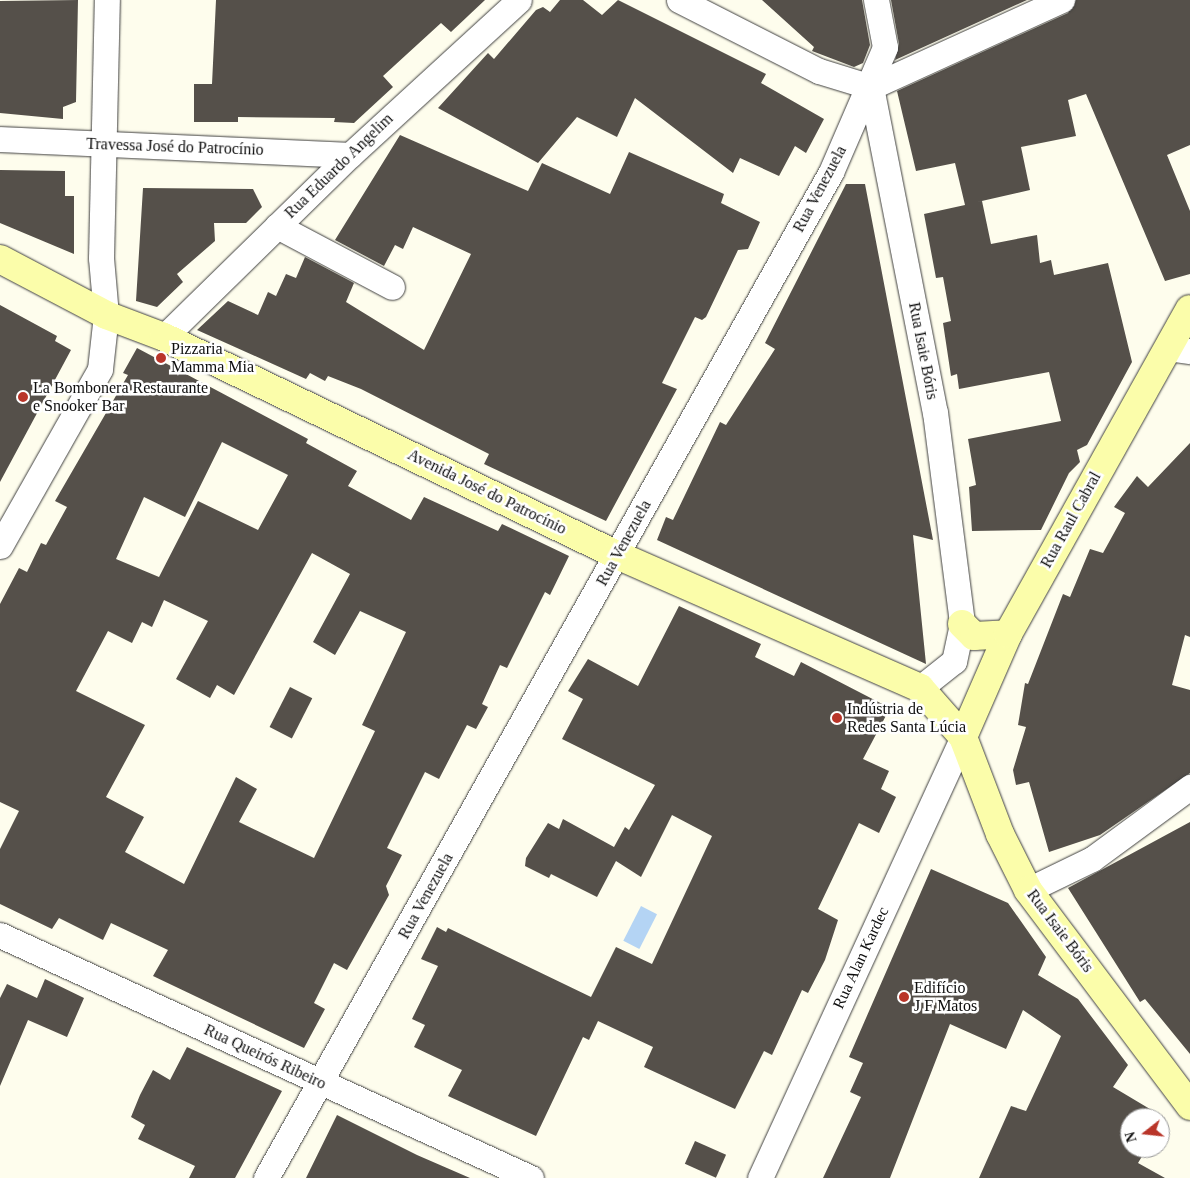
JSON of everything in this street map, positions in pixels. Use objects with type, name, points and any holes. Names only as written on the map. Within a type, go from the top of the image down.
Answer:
[{"type":"street","points":[[0,546],[100,369],[106,315],[101,258],[107,0]]},
{"type":"street","name":"Rua Eduardo Angelim","points":[[164,337],[350,155],[518,0]]},
{"type":"street","points":[[679,0],[819,71],[871,87],[1062,0]]},
{"type":"street","points":[[871,87],[885,47],[876,0]]},
{"type":"street","name":"Rua Venezuela","points":[[266,1178],[831,172],[871,87]]},
{"type":"street","name":"Rua Isaie Bóris","points":[[871,87],[935,412],[962,624],[954,661],[920,688]]},
{"type":"street","name":"Travessa José do Patrocínio","points":[[0,139],[350,155]]},
{"type":"street","points":[[277,226],[392,287]]},
{"type":"street","name":"Avenida José do Patrocínio","points":[[0,259],[106,315],[164,337],[617,555],[920,688],[963,737]]},
{"type":"street","name":"Rua Raul Cabral","points":[[963,737],[1008,634],[1179,350],[1190,309]]},
{"type":"street","points":[[962,624],[974,636],[1008,634]]},
{"type":"street","name":"Rua Isaie Bóris","points":[[963,737],[1000,834],[1028,890],[1190,1106]]},
{"type":"street","name":"Rua Alan Kardec","points":[[760,1178],[963,737]]},
{"type":"street","points":[[1028,890],[1092,859],[1190,787]]},
{"type":"street","name":"Rua Queirós Ribeiro","points":[[0,935],[531,1178]]},
{"type":"water","points":[[641,906],[657,914],[639,949],[623,941]]},
{"type":"building","points":[[78,0],[76,102],[63,107],[63,119],[0,113],[0,1]]},
{"type":"building","points":[[216,0],[485,0],[451,32],[441,23],[383,76],[393,87],[354,123],[334,122],[335,118],[238,117],[238,122],[194,122],[194,84],[212,84]]},
{"type":"building","points":[[560,0],[583,0],[602,15],[618,0],[766,74],[761,83],[824,119],[806,153],[795,146],[779,176],[740,158],[733,173],[635,98],[617,137],[577,117],[538,163],[438,108],[488,53],[494,59],[536,10],[543,7],[550,12]]},
{"type":"building","points":[[762,0],[862,0],[870,45],[863,63],[854,67],[812,51],[814,47]]},
{"type":"building","points":[[891,0],[1027,0],[895,60],[899,44]]},
{"type":"building","points":[[1076,0],[1190,0],[1190,145],[1167,155],[1190,211],[1190,274],[1165,281],[1086,94],[1068,100],[1076,136],[1021,147],[1030,190],[973,203],[982,201],[991,244],[1037,235],[1040,263],[1051,260],[1054,275],[1108,263],[1132,362],[1087,445],[1077,450],[1080,462],[1069,473],[1041,530],[972,531],[969,487],[976,485],[968,439],[1061,421],[1049,372],[959,389],[957,374],[951,376],[943,323],[951,321],[943,277],[936,278],[924,214],[965,205],[955,163],[916,171],[897,91],[1068,13]]},
{"type":"building","points":[[400,135],[528,191],[542,163],[610,194],[629,152],[724,194],[721,203],[760,222],[748,249],[738,250],[706,317],[702,320],[695,317],[662,383],[677,389],[606,521],[484,464],[489,454],[361,389],[328,376],[325,381],[310,373],[306,379],[197,330],[228,301],[258,315],[268,292],[276,296],[286,274],[296,278],[305,257],[354,283],[346,302],[424,350],[471,254],[413,227],[403,249],[395,245],[384,266],[335,240]]},
{"type":"building","points":[[0,170],[65,171],[65,196],[74,196],[74,254],[0,223]]},
{"type":"building","points":[[846,184],[865,184],[933,540],[913,535],[926,664],[657,540],[666,517],[673,520],[720,422],[726,425],[775,349],[765,343]]},
{"type":"building","points":[[143,188],[253,189],[262,207],[246,223],[214,223],[215,241],[177,274],[183,282],[157,307],[136,301]]},
{"type":"building","name":"La Bombonera Restaurante e Snooker Bar","points":[[0,305],[57,336],[55,341],[71,350],[0,482]]},
{"type":"building","points":[[137,348],[308,439],[306,443],[357,471],[348,486],[411,520],[424,497],[498,531],[502,524],[569,556],[550,595],[545,592],[507,668],[500,665],[482,704],[488,707],[476,729],[467,725],[439,779],[425,772],[387,848],[402,855],[386,886],[389,895],[347,970],[334,963],[314,1003],[325,1009],[304,1048],[153,976],[168,950],[111,923],[103,940],[59,918],[52,929],[0,904],[0,849],[19,811],[0,802],[0,604],[19,568],[27,572],[41,543],[46,545],[67,507],[55,501],[128,375],[123,373]],"holes":[[[222,442],[288,475],[258,530],[198,501],[159,577],[116,559],[144,497],[185,517]],[[312,553],[350,574],[313,642],[335,655],[360,611],[406,632],[362,725],[375,731],[314,858],[239,822],[257,789],[236,777],[184,884],[125,852],[144,817],[106,797],[145,725],[76,691],[108,631],[132,643],[142,622],[152,627],[164,600],[208,621],[176,679],[210,698],[217,685],[234,695]]]},
{"type":"building","points":[[1190,443],[1190,637],[1185,635],[1172,685],[1190,690],[1190,773],[1100,835],[1049,852],[1029,782],[1016,785],[1013,770],[1026,727],[1018,725],[1025,683],[1028,684],[1063,594],[1070,597],[1090,549],[1103,553],[1125,513],[1114,507],[1137,476],[1148,487]]},
{"type":"building","points":[[679,606],[761,644],[755,657],[794,676],[801,662],[890,708],[863,759],[889,771],[881,789],[896,797],[879,833],[859,823],[818,909],[838,920],[825,960],[808,993],[802,990],[772,1055],[764,1051],[735,1109],[644,1067],[653,1047],[598,1021],[589,1040],[583,1037],[536,1136],[448,1096],[462,1070],[414,1047],[425,1025],[412,1019],[438,966],[421,959],[437,927],[446,932],[448,928],[591,997],[616,947],[652,964],[712,836],[672,815],[641,877],[616,861],[597,897],[551,874],[549,878],[525,866],[526,858],[548,823],[559,829],[563,819],[614,847],[625,827],[629,830],[655,785],[562,739],[583,699],[568,691],[588,659],[638,686]]},
{"type":"building","points":[[290,687],[312,698],[292,738],[270,727]]},
{"type":"building","points":[[1190,822],[1190,1054],[1145,999],[1140,1002],[1068,888]]},
{"type":"building","points":[[931,869],[1008,903],[1046,957],[1038,975],[1078,999],[1128,1065],[1113,1087],[1148,1108],[1120,1108],[1120,1158],[1141,1158],[1138,1163],[1165,1178],[979,1178],[1011,1106],[1026,1111],[1061,1036],[1023,1010],[1006,1049],[950,1024],[890,1178],[823,1178],[861,1097],[850,1092],[863,1063],[849,1057]]},
{"type":"building","points":[[45,979],[84,998],[67,1037],[28,1020],[0,1086],[0,998],[7,984],[37,998]]},
{"type":"building","points":[[187,1047],[282,1091],[235,1178],[189,1178],[195,1166],[138,1139],[145,1125],[131,1117],[153,1070],[170,1080]]},
{"type":"building","points":[[337,1115],[417,1155],[470,1178],[306,1178]]},
{"type":"building","points":[[695,1141],[726,1155],[716,1178],[685,1164]]},
{"type":"place","name":"Pizzaria Mamma Mia","points":[[161,358]]},
{"type":"place","name":"La Bombonera Restaurante e Snooker Bar","points":[[23,397]]},
{"type":"place","name":"Indústria de Redes Santa Lúcia","points":[[837,718]]},
{"type":"place","name":"Edifício J F Matos","points":[[904,997]]}]
